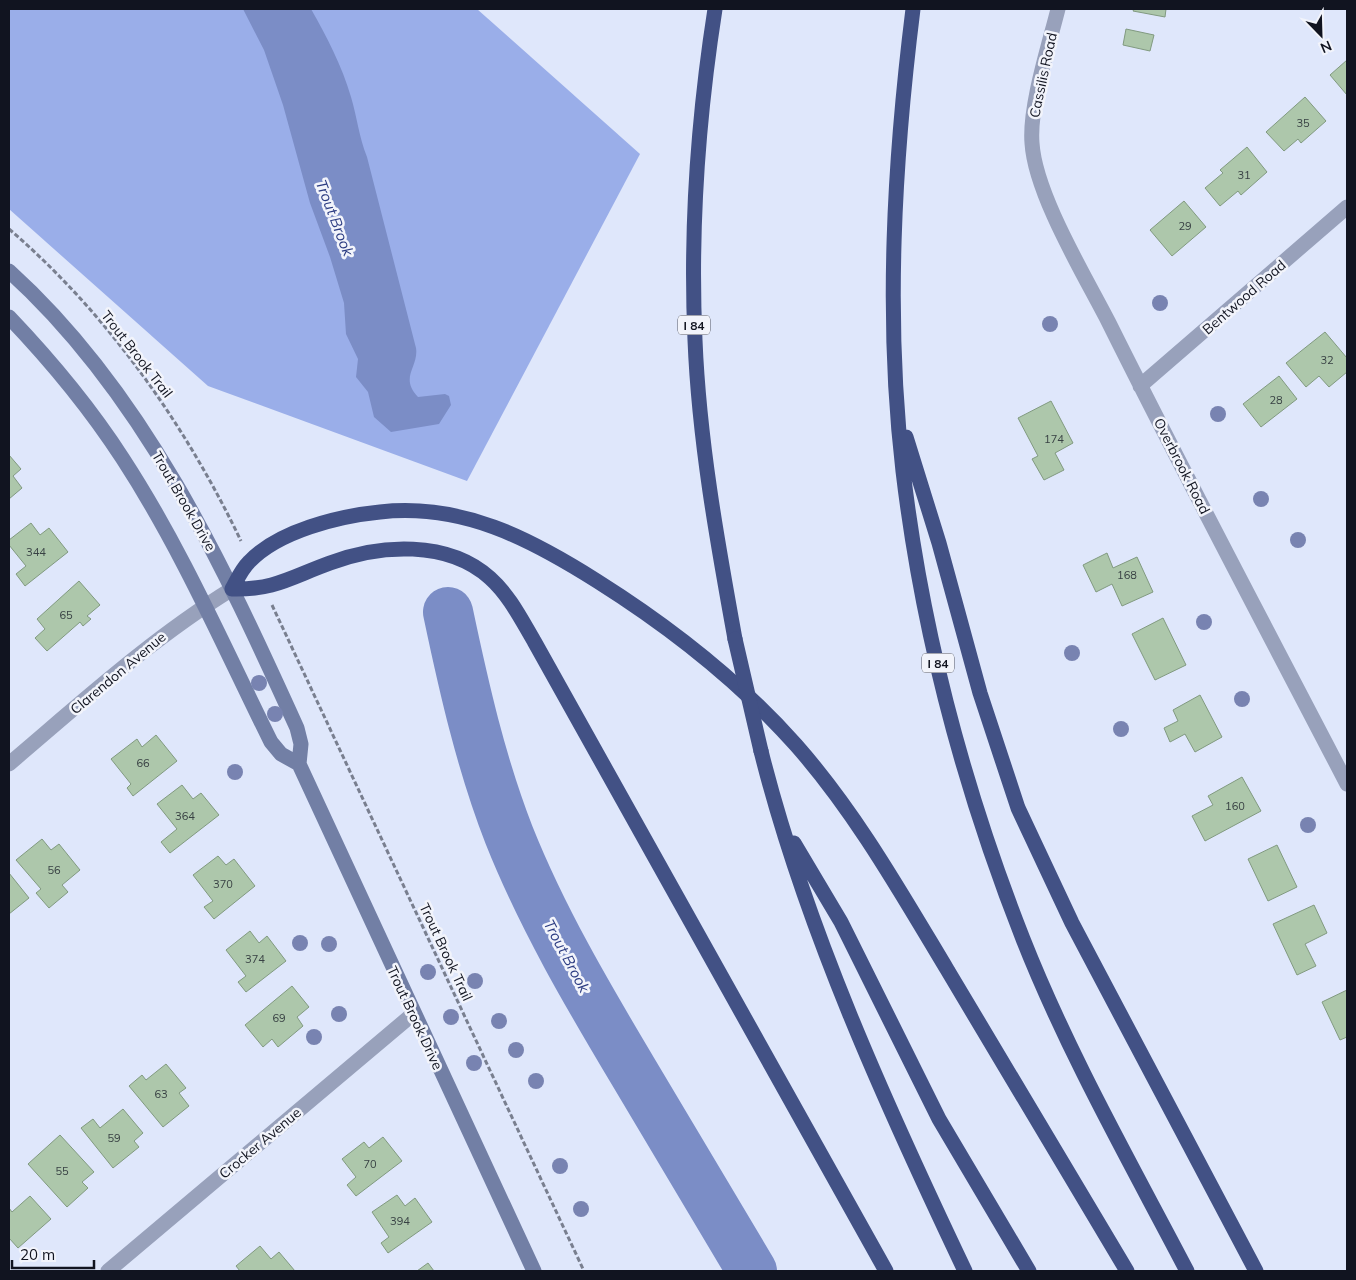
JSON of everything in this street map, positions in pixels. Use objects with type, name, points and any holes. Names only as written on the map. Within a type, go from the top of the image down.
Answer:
[{"type":"highway","name":"I 84","points":[[715,9],[697,164],[694,237],[695,341],[707,463],[736,639],[761,751],[807,899],[856,1026],[965,1271]]},
{"type":"highway","name":"I 84","points":[[913,9],[899,135],[894,339],[898,408],[909,514],[931,635],[946,697],[983,826],[1024,941],[1056,1014],[1187,1271]]},
{"type":"highway","points":[[898,408],[985,710],[1018,808],[1076,930],[1256,1271]]},
{"type":"highway","points":[[232,589],[244,568],[256,555],[288,537],[314,526],[356,515],[399,510],[450,513],[508,532],[542,548],[613,591],[699,653],[764,712],[796,745],[860,828],[1021,1092],[1127,1271]]},
{"type":"highway","points":[[232,589],[268,588],[349,557],[398,549],[431,552],[457,558],[491,579],[515,609],[534,640],[886,1271]]},
{"type":"highway","points":[[782,822],[841,922],[939,1119],[1029,1271]]},
{"type":"main road","name":"Trout Brook Drive","points":[[9,271],[46,308],[73,339],[139,426],[182,494],[232,589],[297,728],[301,744],[299,764],[413,1014],[534,1271]]},
{"type":"main road","points":[[9,317],[70,385],[123,458],[167,534],[272,742],[282,754],[299,764]]},
{"type":"street","name":"Cassilis Road","points":[[1032,143],[1034,108],[1058,9]]},
{"type":"street","name":"Overbrook Road","points":[[1032,143],[1038,174],[1053,212],[1140,386],[1347,784]]},
{"type":"street","name":"Bentwood Road","points":[[1140,386],[1347,207]]},
{"type":"street","name":"Clarendon Avenue","points":[[9,764],[155,642],[204,606],[232,589]]},
{"type":"street","name":"Crocker Avenue","points":[[108,1271],[413,1014]]},
{"type":"path","name":"Trout Brook Trail","points":[[9,229],[65,282],[114,339],[189,442],[226,510]]},
{"type":"path","name":"Trout Brook Trail","points":[[289,641],[584,1271]]},
{"type":"shaded area","points":[[9,9],[477,9],[640,154],[467,481],[208,386],[9,209]]},
{"type":"water","points":[[243,9],[311,9],[334,52],[351,97],[416,348],[410,384],[418,397],[445,394],[449,396],[451,405],[439,424],[391,432],[374,417],[368,392],[356,377],[358,359],[346,334],[344,303],[330,257],[310,203],[283,105],[264,50]]},
{"type":"building","points":[[1134,9],[1166,9],[1165,17],[1133,11]]},
{"type":"building","points":[[1126,29],[1154,35],[1150,51],[1123,45]]},
{"type":"building","points":[[1347,60],[1347,95],[1330,75]]},
{"type":"building","points":[[1305,97],[1326,121],[1301,143],[1298,139],[1284,151],[1266,132]]},
{"type":"building","points":[[1247,147],[1267,172],[1241,195],[1238,191],[1220,206],[1205,188],[1223,173],[1220,170]]},
{"type":"building","points":[[1184,201],[1206,227],[1172,256],[1150,230]]},
{"type":"building","points":[[1325,332],[1347,358],[1347,372],[1329,387],[1319,376],[1306,387],[1286,363]]},
{"type":"building","points":[[1279,376],[1297,399],[1261,427],[1243,404]]},
{"type":"building","points":[[1051,401],[1073,443],[1055,453],[1064,470],[1044,480],[1032,459],[1038,456],[1018,418]]},
{"type":"building","points":[[9,455],[21,469],[13,476],[22,488],[9,499]]},
{"type":"building","points":[[31,523],[40,535],[49,528],[68,552],[25,586],[16,574],[26,566],[9,545],[9,540]]},
{"type":"building","points":[[1107,553],[1113,568],[1137,557],[1153,592],[1122,606],[1112,584],[1096,592],[1083,565]]},
{"type":"building","points":[[79,581],[100,605],[87,616],[91,619],[83,626],[80,622],[47,651],[35,638],[45,629],[37,619]]},
{"type":"building","points":[[1163,618],[1186,665],[1155,680],[1132,634]]},
{"type":"building","points":[[1200,695],[1222,737],[1195,752],[1185,734],[1170,742],[1164,728],[1178,721],[1173,710]]},
{"type":"building","points":[[156,735],[177,761],[133,796],[127,788],[131,784],[111,759],[137,739],[142,747]]},
{"type":"building","points":[[1242,777],[1261,811],[1205,841],[1192,816],[1213,805],[1208,796]]},
{"type":"building","points":[[182,785],[193,799],[201,793],[219,815],[170,853],[161,842],[177,829],[157,804]]},
{"type":"building","points":[[42,839],[51,850],[59,844],[80,870],[62,885],[68,892],[49,908],[36,893],[41,889],[16,860]]},
{"type":"building","points":[[1277,845],[1297,887],[1268,901],[1248,859]]},
{"type":"building","points":[[218,856],[226,865],[234,859],[255,886],[214,919],[204,907],[213,901],[193,875]]},
{"type":"building","points":[[9,873],[29,898],[9,914]]},
{"type":"building","points":[[1314,905],[1327,933],[1305,944],[1316,966],[1297,975],[1273,924]]},
{"type":"building","points":[[250,931],[259,943],[267,936],[286,961],[246,992],[238,982],[246,976],[226,950]]},
{"type":"building","points":[[292,986],[309,1007],[297,1017],[303,1026],[278,1047],[272,1039],[263,1047],[245,1025]]},
{"type":"building","points":[[1347,990],[1347,1037],[1340,1040],[1322,1002]]},
{"type":"building","points":[[166,1064],[186,1088],[179,1093],[189,1106],[163,1127],[129,1086],[142,1075],[146,1080]]},
{"type":"building","points":[[123,1109],[143,1133],[134,1141],[139,1147],[113,1168],[81,1128],[93,1119],[100,1128]]},
{"type":"building","points":[[60,1135],[94,1172],[82,1182],[88,1188],[67,1207],[28,1164]]},
{"type":"building","points":[[383,1137],[402,1161],[356,1196],[347,1185],[356,1177],[342,1159],[364,1142],[369,1148]]},
{"type":"building","points":[[397,1195],[405,1206],[415,1198],[432,1222],[388,1253],[381,1243],[389,1237],[372,1212]]},
{"type":"building","points":[[30,1196],[51,1219],[18,1248],[9,1238],[9,1208],[12,1212]]},
{"type":"building","points":[[260,1246],[271,1259],[279,1252],[295,1271],[240,1271],[236,1266]]},
{"type":"building","points":[[428,1263],[434,1271],[417,1271]]},
{"type":"waterway","name":"Trout Brook","points":[[448,612],[482,753],[499,808],[522,866],[551,926],[600,1015],[752,1271]]}]
